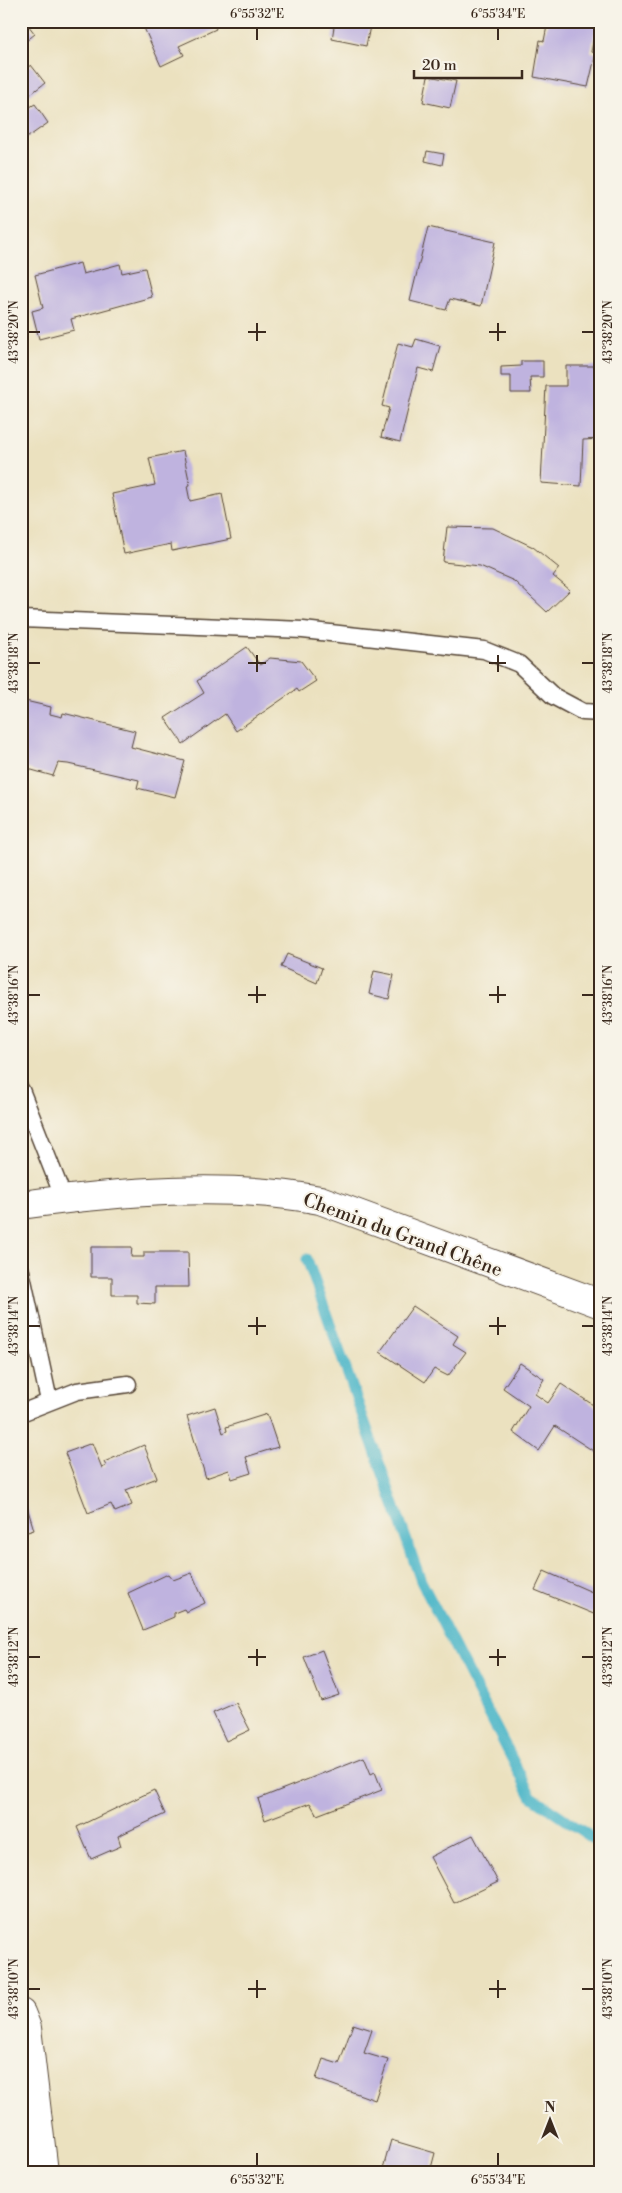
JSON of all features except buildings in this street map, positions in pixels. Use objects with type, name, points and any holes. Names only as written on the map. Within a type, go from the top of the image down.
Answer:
[{"type":"main road","name":"Chemin du Grand Chêne","points":[[21,1205],[86,1196],[246,1190],[285,1193],[320,1200],[556,1289],[601,1304]]},
{"type":"main road","points":[[21,2012],[27,2028],[44,2172]]},
{"type":"lane","points":[[21,619],[303,630],[484,650],[519,664],[554,696],[582,712],[601,713]]},
{"type":"lane","points":[[21,1090],[64,1199]]},
{"type":"lane","points":[[21,1271],[49,1401]]},
{"type":"lane","points":[[21,1413],[76,1391],[128,1384]]},
{"type":"waterway","points":[[307,1259],[421,1581],[531,1796],[601,1844]]}]
